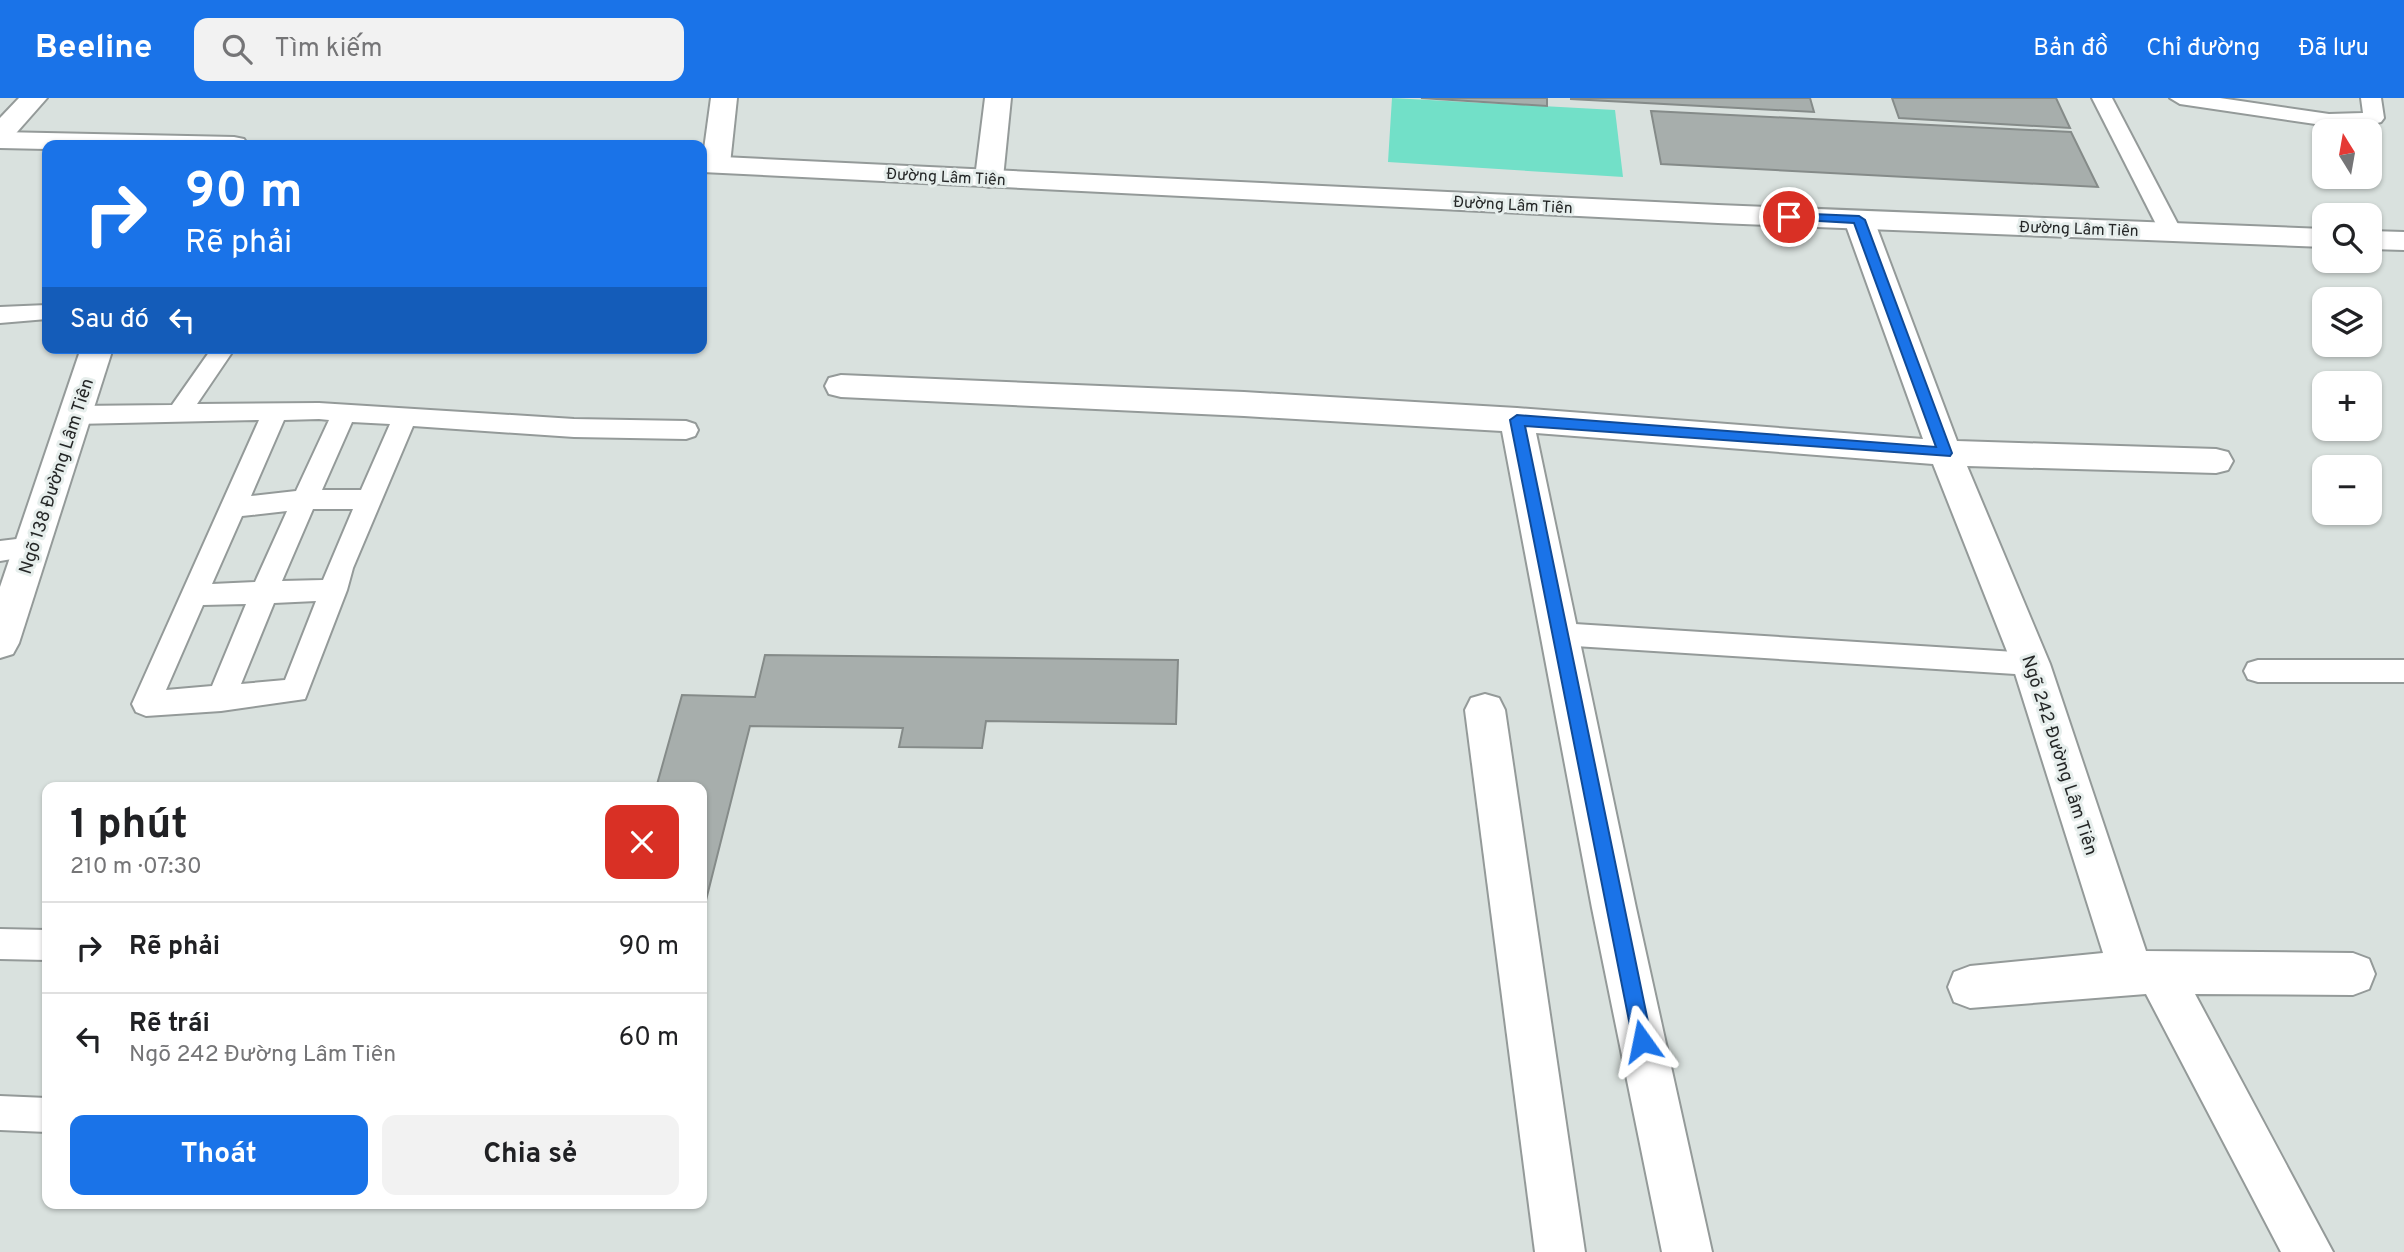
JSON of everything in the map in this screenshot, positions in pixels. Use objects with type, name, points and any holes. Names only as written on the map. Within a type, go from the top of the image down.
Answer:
[{"type":"street","points":[[0,134],[34,98]]},
{"type":"street","points":[[709,164],[724,98]]},
{"type":"street","points":[[989,178],[998,98]]},
{"type":"street","points":[[0,140],[42,141]]},
{"type":"street","name":"Đường Lâm Tiên","points":[[709,164],[1859,220],[2312,238]]},
{"type":"street","name":"Ngõ 242 Đường Lâm Tiên","points":[[1859,220],[1945,453],[2031,664],[2145,973],[2308,1252]]},
{"type":"street","points":[[2382,241],[2404,242]]},
{"type":"street","name":"Ngõ 138 Đường Lâm Tiên","points":[[0,643],[17,549],[75,415],[95,354]]},
{"type":"street","points":[[841,386],[1230,403],[1517,420],[1945,453],[2216,461]]},
{"type":"street","points":[[1517,420],[1687,1252]]},
{"type":"street","points":[[1485,710],[1560,1252]]},
{"type":"street","points":[[1970,987],[2145,973],[2353,974]]},
{"type":"lane","points":[[2102,98],[2171,232]]},
{"type":"lane","points":[[2180,98],[2329,120],[2374,118],[2371,98]]},
{"type":"lane","points":[[0,315],[42,312]]},
{"type":"lane","points":[[178,414],[220,354]]},
{"type":"lane","points":[[275,412],[146,704],[295,691],[340,568],[405,416]]},
{"type":"lane","points":[[75,415],[344,413],[574,428],[686,430]]},
{"type":"lane","points":[[221,699],[304,500],[344,413]]},
{"type":"lane","points":[[232,507],[304,500],[369,499]]},
{"type":"lane","points":[[193,596],[334,590]]},
{"type":"lane","points":[[1559,634],[2031,664]]},
{"type":"lane","points":[[2258,671],[2404,671]]},
{"type":"lane","points":[[0,944],[42,945]]},
{"type":"lane","points":[[0,1113],[42,1115]]},
{"type":"green space","points":[[1392,98],[1615,110],[1623,177],[1388,162]]},
{"type":"building","points":[[1421,98],[1547,98],[1547,106]]},
{"type":"building","points":[[1810,98],[1814,112],[1571,99]]},
{"type":"building","points":[[1892,98],[2056,98],[2070,128],[1899,118]]},
{"type":"building","points":[[1651,111],[2071,132],[2098,187],[1661,164]]},
{"type":"building","points":[[765,655],[1178,660],[1176,724],[986,721],[982,748],[899,747],[903,728],[750,726],[707,896],[707,782],[658,782],[682,695],[755,697]]},
{"type":"route","points":[[1642,1041],[1517,420],[1945,453],[1859,220],[1789,217]]}]
